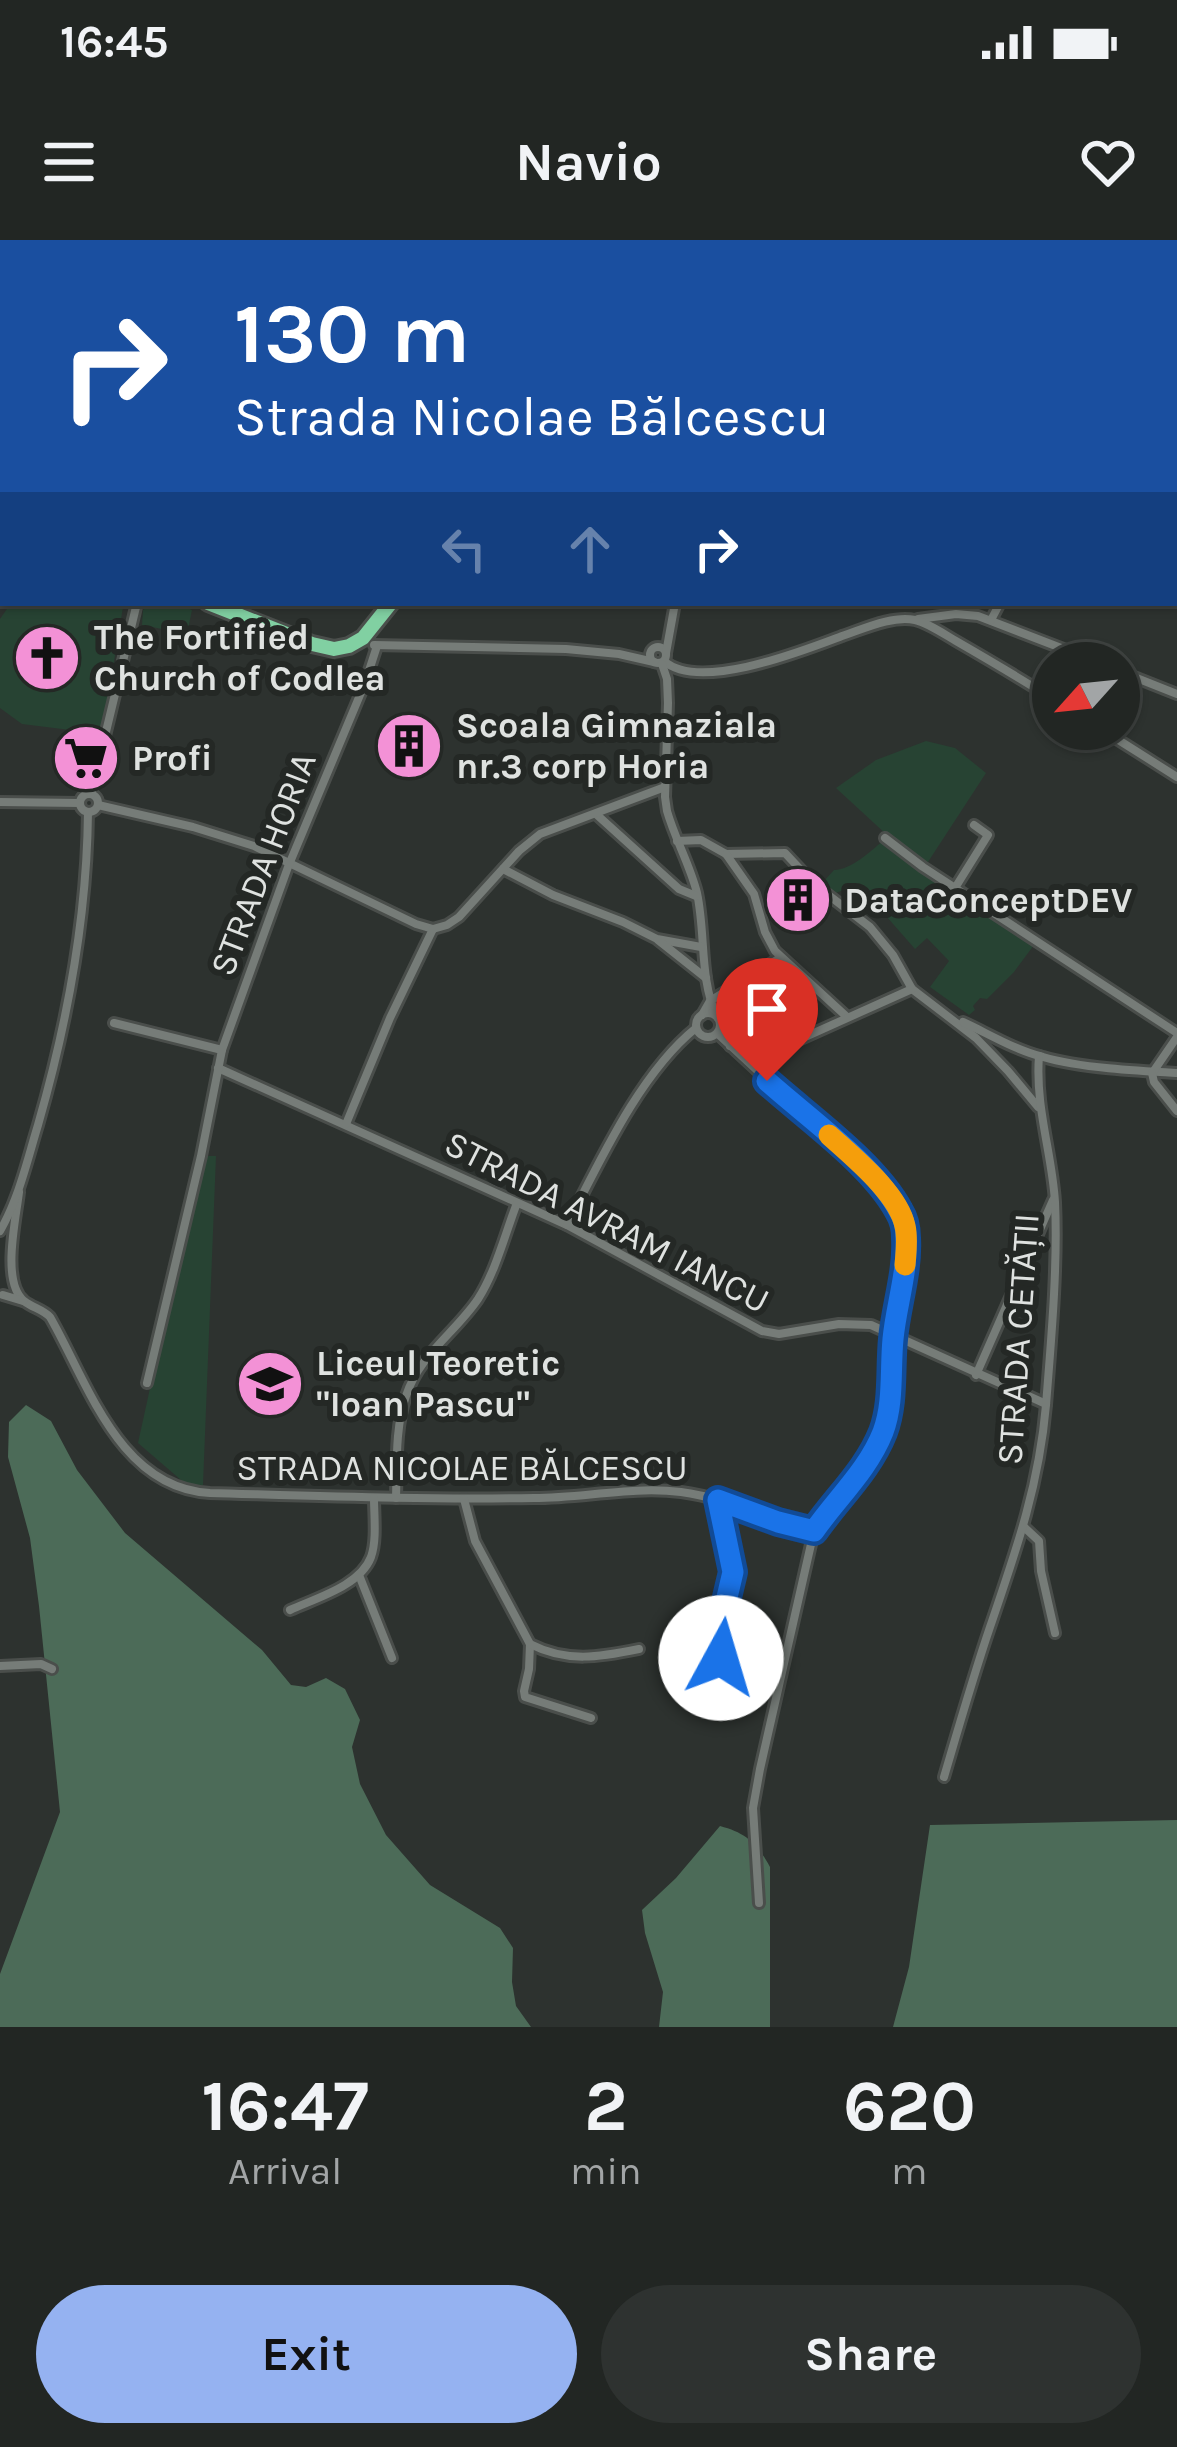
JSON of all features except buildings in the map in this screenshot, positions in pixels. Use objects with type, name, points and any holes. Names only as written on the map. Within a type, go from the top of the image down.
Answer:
[{"type":"highway","points":[[216,606],[322,647],[342,648],[370,642],[389,606]]},
{"type":"street","points":[[91,794],[138,606]]},
{"type":"street","points":[[662,660],[674,606]]},
{"type":"street","points":[[929,622],[937,606]]},
{"type":"street","points":[[991,620],[998,606]]},
{"type":"street","points":[[670,623],[650,656],[680,671],[717,673],[883,624],[929,622],[956,614],[991,620],[1047,642]]},
{"type":"street","points":[[929,622],[1032,686]]},
{"type":"street","points":[[370,642],[541,648],[662,660]]},
{"type":"street","name":"STRADA HORIA","points":[[147,1383],[222,1050],[290,862],[365,682],[370,642]]},
{"type":"street","points":[[627,655],[664,649],[667,811],[698,896],[701,947],[710,1001],[720,1027],[717,1034]]},
{"type":"street","points":[[1140,679],[1177,694]]},
{"type":"street","points":[[1134,750],[1177,777]]},
{"type":"street","points":[[98,805],[254,846],[433,929],[455,920],[541,834],[665,787]]},
{"type":"street","points":[[91,794],[98,805],[88,812],[80,803],[91,794]]},
{"type":"street","points":[[0,802],[80,803]]},
{"type":"street","points":[[25,1302],[11,1269],[19,1192],[74,974],[88,812]]},
{"type":"street","points":[[596,814],[679,889],[698,896]]},
{"type":"street","points":[[955,888],[988,835],[974,825]]},
{"type":"street","points":[[885,838],[1177,1035],[1152,1073],[1177,1111]]},
{"type":"street","points":[[677,841],[701,840],[726,854],[754,894],[765,932],[780,958],[847,1016]]},
{"type":"street","points":[[726,854],[784,853],[814,884],[870,927],[912,989],[996,1058],[1039,1108]]},
{"type":"street","points":[[503,868],[657,939],[706,978]]},
{"type":"street","points":[[346,1124],[433,929]]},
{"type":"street","points":[[657,939],[701,947]]},
{"type":"street","points":[[567,1225],[645,1087],[696,1028],[710,1001],[780,958]]},
{"type":"street","points":[[730,1046],[776,1050],[912,989]]},
{"type":"street","points":[[702,1015],[717,1017]]},
{"type":"street","points":[[950,1016],[1039,1056],[1177,1073]]},
{"type":"street","points":[[114,1023],[222,1050]]},
{"type":"street","points":[[696,1028],[703,1036],[717,1034]]},
{"type":"street","points":[[717,1034],[857,1162],[898,1209],[907,1239],[884,1429],[865,1465],[814,1531],[753,1808],[759,1904]]},
{"type":"street","name":"STRADA CETĂȚII","points":[[944,1777],[1039,1467],[1054,1198],[1039,1108],[1039,1056]]},
{"type":"street","name":"STRADA AVRAM IANCU","points":[[218,1068],[567,1225],[762,1331],[779,1334],[856,1323],[882,1328],[1046,1404]]},
{"type":"street","points":[[0,1231],[19,1192]]},
{"type":"street","points":[[976,1375],[1054,1198]]},
{"type":"street","points":[[396,1498],[405,1396],[420,1366],[485,1287],[517,1203]]},
{"type":"street","points":[[3,1295],[25,1302]]},
{"type":"street","name":"STRADA NICOLAE BĂLCESCU","points":[[25,1302],[50,1317],[104,1419],[130,1452],[164,1481],[184,1490],[464,1499],[684,1492],[814,1531]]},
{"type":"street","points":[[290,1610],[359,1575],[373,1550],[374,1498]]},
{"type":"street","points":[[464,1499],[475,1541],[530,1644],[525,1697],[591,1718]]},
{"type":"street","points":[[718,1500],[733,1572],[719,1636],[724,1673]]},
{"type":"street","points":[[1024,1527],[1040,1540],[1041,1571],[1055,1633]]},
{"type":"street","points":[[359,1575],[392,1658]]},
{"type":"street","points":[[530,1644],[584,1659],[639,1649]]},
{"type":"street","points":[[0,1666],[41,1664],[52,1669]]},
{"type":"green space","points":[[9,606],[122,606],[102,734],[22,724],[0,708],[0,619]]},
{"type":"green space","points":[[182,606],[192,610],[187,634],[142,625],[143,610]]},
{"type":"green space","points":[[926,741],[955,748],[986,773],[926,865],[836,788],[876,760]]},
{"type":"green space","points":[[883,841],[1034,945],[1014,972],[987,999],[980,998],[969,1015],[930,987],[949,961],[927,938],[915,949],[858,884],[836,893],[823,882],[834,870],[854,863]]},
{"type":"green space","points":[[201,1156],[216,1156],[203,1485],[188,1486],[138,1443]]},
{"type":"green space","points":[[26,1405],[51,1421],[77,1470],[125,1533],[262,1650],[291,1685],[306,1687],[326,1678],[345,1689],[360,1720],[352,1747],[360,1784],[386,1835],[430,1885],[500,1928],[513,1948],[516,2006],[531,2027],[0,2027],[0,1974],[60,1812],[30,1538],[8,1457],[9,1422]]},
{"type":"green space","points":[[1177,1820],[1177,2027],[893,2027],[909,1967],[930,1825]]},
{"type":"green space","points":[[720,1826],[750,1840],[770,1867],[770,2027],[659,2027],[663,1992],[642,1910]]},
{"type":"slow traffic","points":[[829,1135],[898,1209],[907,1239],[905,1265]]},
{"type":"place","name":"The Fortified Church of Codlea","points":[[47,658]]},
{"type":"place","name":"Scoala Gimnaziala nr.3 corp Horia","points":[[409,746]]},
{"type":"place","name":"Profi","points":[[86,758]]},
{"type":"place","name":"DataConceptDEV","points":[[798,900]]},
{"type":"place","name":"Liceul Teoretic \"Ioan Pascu\"","points":[[270,1384]]},
{"type":"route","points":[[721,1658],[720,1627],[733,1572],[718,1500],[814,1531],[856,1478],[884,1429],[907,1239],[903,1218],[874,1178],[767,1081]]}]
